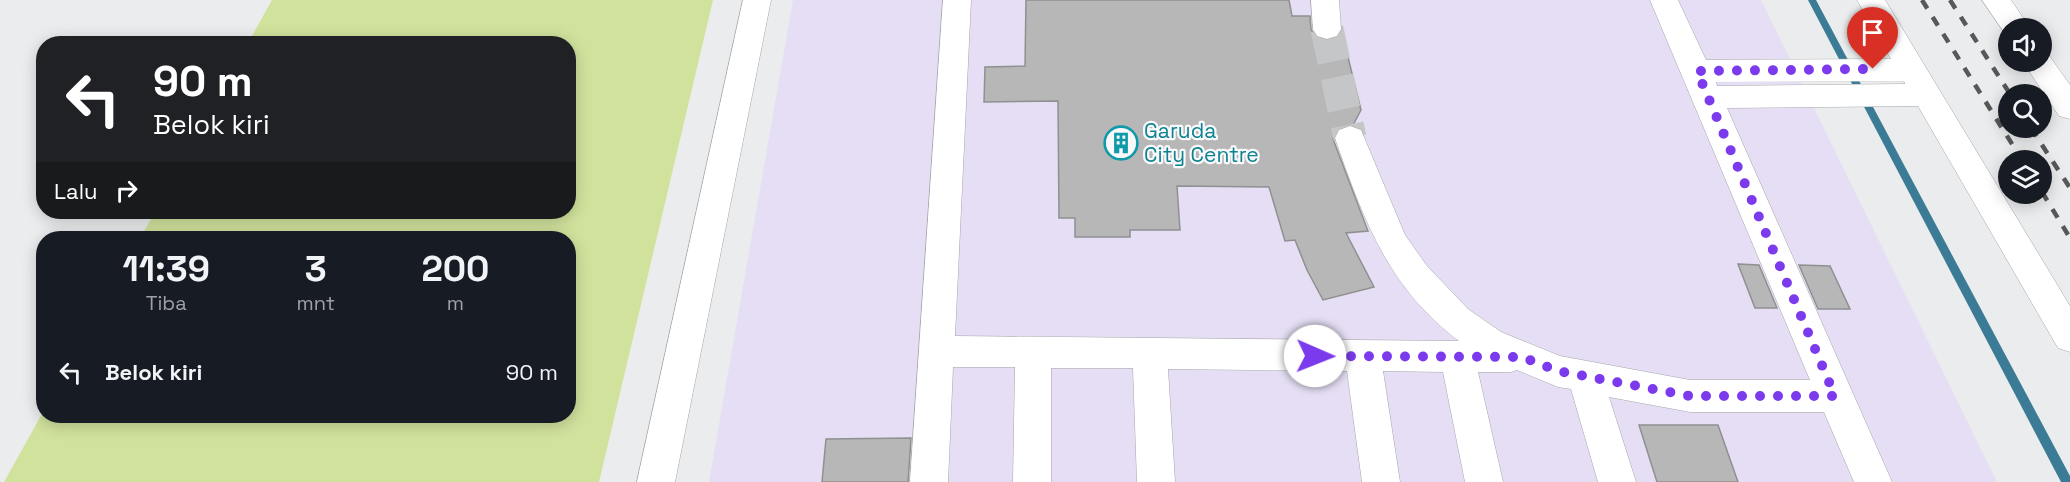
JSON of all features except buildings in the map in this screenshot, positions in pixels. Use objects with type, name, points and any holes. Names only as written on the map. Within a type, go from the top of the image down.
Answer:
[{"type":"street","points":[[656,482],[756,0]]},
{"type":"street","points":[[929,482],[957,0]]},
{"type":"street","points":[[1325,0],[1327,29]]},
{"type":"street","points":[[1664,0],[1703,84],[1873,482]]},
{"type":"street","points":[[1871,0],[2070,337]]},
{"type":"street","points":[[1996,0],[2009,18]]},
{"type":"street","points":[[1787,83],[1873,69],[1920,82]]},
{"type":"street","points":[[2045,72],[2070,108]]},
{"type":"street","points":[[1703,84],[1787,83],[1889,95],[1920,82]]},
{"type":"street","points":[[1350,138],[1372,199],[1388,234],[1415,276],[1464,325],[1489,343],[1558,371],[1690,396],[1835,396]]},
{"type":"street","points":[[936,351],[1522,357]]},
{"type":"street","points":[[1032,482],[1033,353]]},
{"type":"street","points":[[1150,354],[1156,482]]},
{"type":"street","points":[[1363,356],[1381,482]]},
{"type":"street","points":[[1457,356],[1484,482]]},
{"type":"street","points":[[1585,377],[1617,482]]},
{"type":"shaded area","points":[[793,0],[1761,0],[1997,482],[709,482]]},
{"type":"green space","points":[[272,0],[713,0],[599,482],[4,482],[37,423],[576,423],[576,231],[144,231],[151,219],[576,219],[576,36],[252,36]]},
{"type":"waterway","points":[[1812,0],[2067,482]]},
{"type":"tunnel","points":[[1327,29],[1350,138]]},
{"type":"railway","points":[[1922,0],[2016,150]]},
{"type":"railway","points":[[1950,0],[2004,84]]},
{"type":"railway","points":[[2038,138],[2070,188]]},
{"type":"railway","points":[[2049,204],[2070,238]]},
{"type":"place","name":"Garuda City Centre","points":[[1121,143]]},
{"type":"route","points":[[1315,356],[1522,357],[1558,371],[1690,396],[1835,396],[1697,71],[1873,69]]}]
